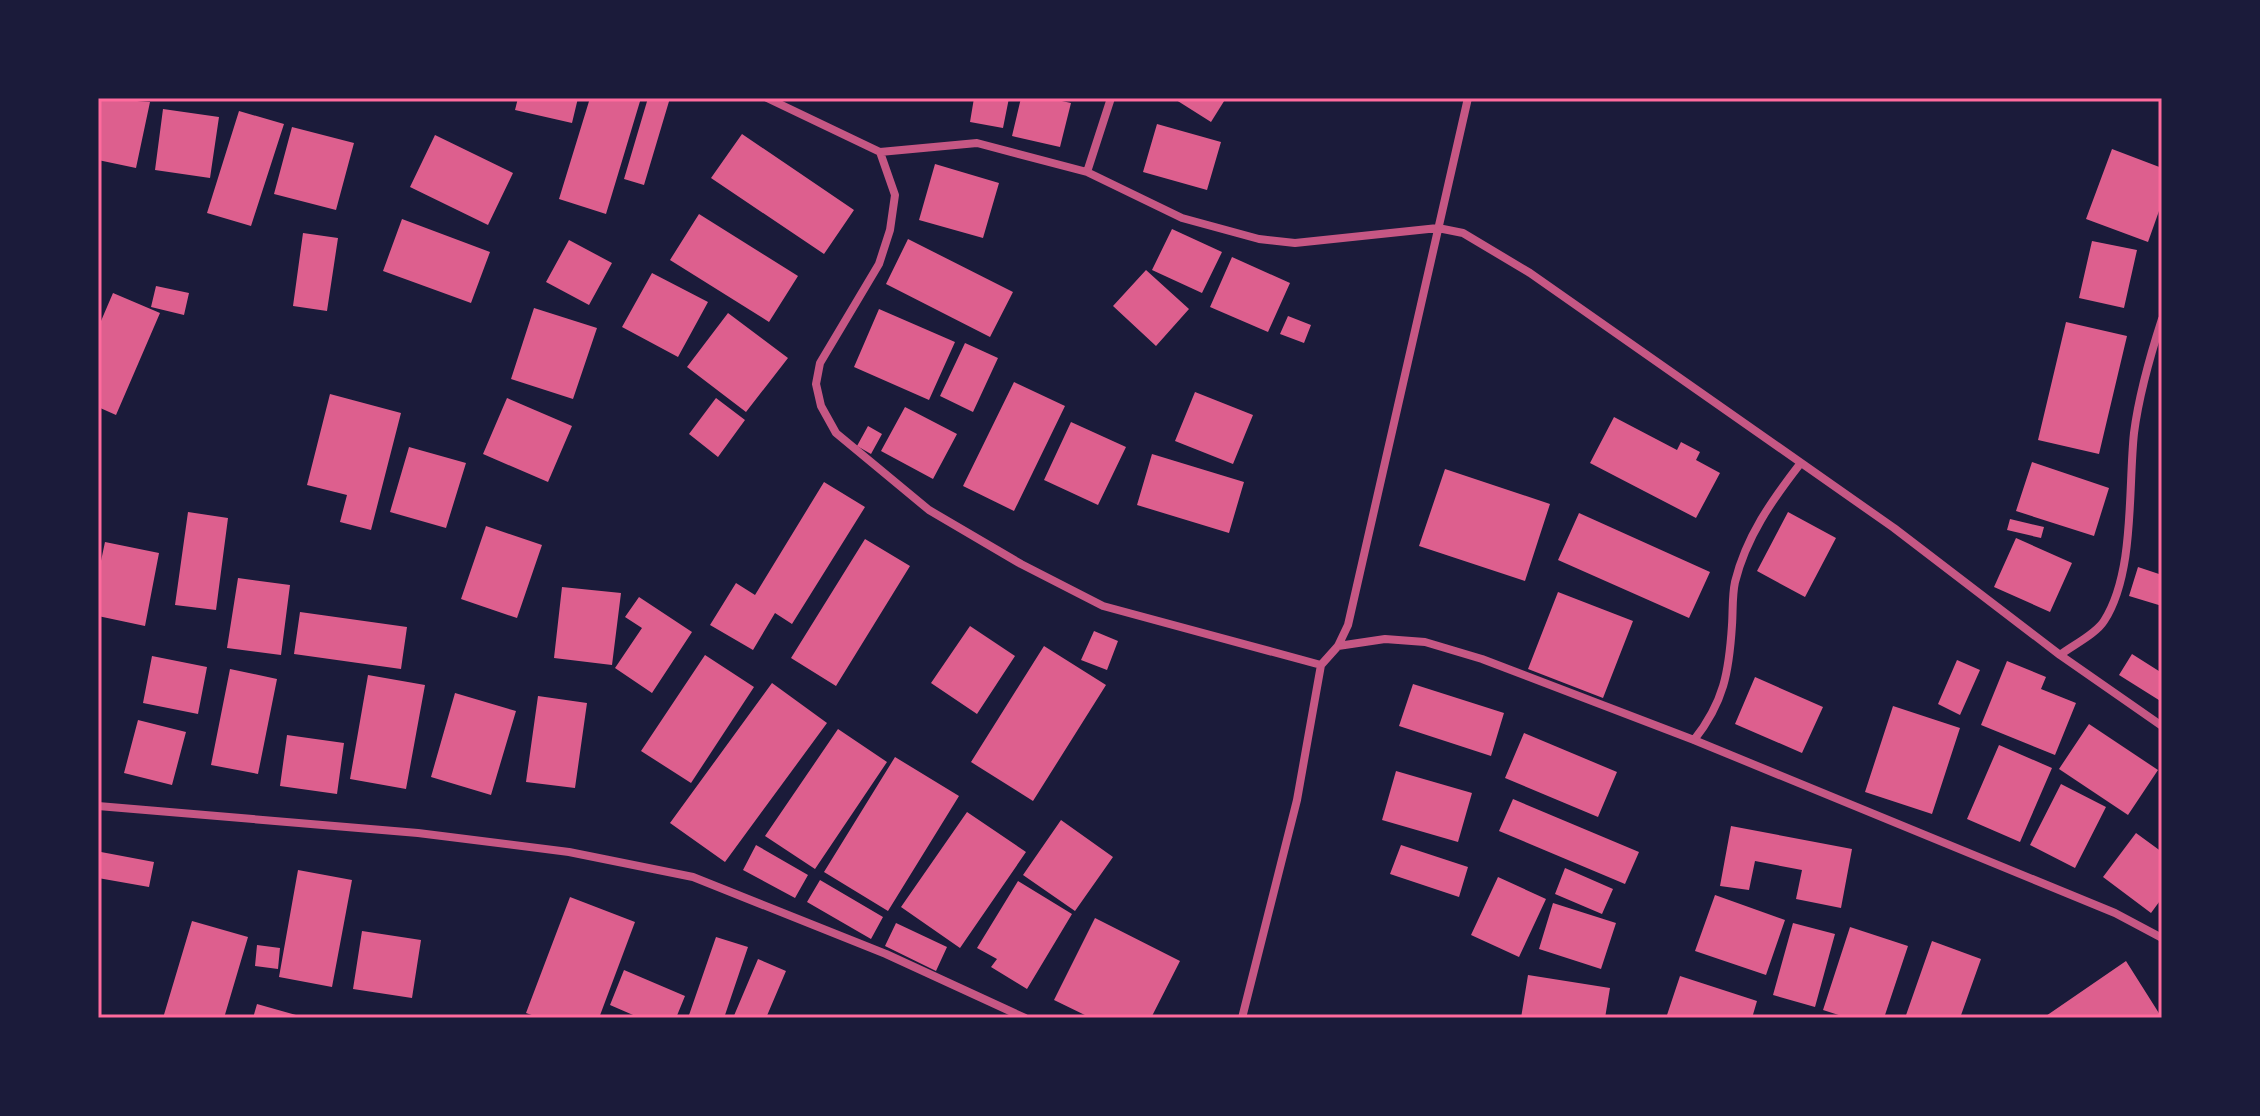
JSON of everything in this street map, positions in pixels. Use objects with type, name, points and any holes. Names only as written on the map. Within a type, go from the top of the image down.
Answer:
[{"type":"street","points":[[767,98],[880,152],[977,143],[1087,172],[1182,218],[1259,239],[1295,243],[1438,228],[1463,233],[1530,273],[1894,528],[2060,655],[2162,726]]},
{"type":"street","points":[[1087,172],[1111,98]]},
{"type":"street","points":[[1242,1018],[1297,800],[1321,665],[1338,646],[1348,625],[1468,98]]},
{"type":"street","points":[[880,152],[895,195],[890,230],[879,264],[820,363],[816,384],[821,406],[836,433],[929,510],[1021,564],[1103,606],[1321,665]]},
{"type":"street","points":[[2060,655],[2103,624],[2117,594],[2128,527],[2134,432],[2142,385],[2162,319]]},
{"type":"street","points":[[1694,740],[1715,714],[1724,688],[1730,659],[1734,585],[1745,549],[1772,500],[1800,464]]},
{"type":"street","points":[[1338,646],[1385,639],[1425,642],[1482,659],[1694,740],[2115,913],[2162,938]]},
{"type":"street","points":[[98,806],[434,835],[569,852],[693,877],[886,954],[1025,1018]]},
{"type":"building","points":[[98,98],[150,102],[136,168],[98,160]]},
{"type":"building","points":[[518,98],[578,98],[572,123],[515,110]]},
{"type":"building","points":[[590,98],[641,98],[606,214],[559,199]]},
{"type":"building","points":[[648,98],[670,98],[644,185],[624,179]]},
{"type":"building","points":[[974,98],[1009,98],[1003,128],[970,122]]},
{"type":"building","points":[[1021,98],[1048,98],[1071,103],[1060,147],[1012,136]]},
{"type":"building","points":[[1173,98],[1226,98],[1211,122]]},
{"type":"building","points":[[163,109],[219,117],[210,178],[155,170]]},
{"type":"building","points":[[239,111],[284,124],[251,226],[207,213]]},
{"type":"building","points":[[1157,124],[1221,142],[1207,190],[1143,172]]},
{"type":"building","points":[[292,127],[354,143],[336,210],[274,194]]},
{"type":"building","points":[[742,134],[854,210],[824,254],[711,178]]},
{"type":"building","points":[[435,135],[513,173],[488,225],[410,187]]},
{"type":"building","points":[[2112,149],[2162,168],[2162,212],[2159,211],[2148,242],[2086,219]]},
{"type":"building","points":[[935,164],[999,183],[983,238],[919,220]]},
{"type":"building","points":[[699,214],[798,276],[769,322],[670,260]]},
{"type":"building","points":[[402,219],[490,252],[471,303],[383,271]]},
{"type":"building","points":[[1172,229],[1222,252],[1202,293],[1152,270]]},
{"type":"building","points":[[303,233],[338,238],[327,311],[293,306]]},
{"type":"building","points":[[908,239],[1013,292],[990,337],[886,284]]},
{"type":"building","points":[[569,240],[612,263],[589,305],[546,282]]},
{"type":"building","points":[[2092,241],[2137,250],[2124,308],[2079,298]]},
{"type":"building","points":[[1232,257],[1290,283],[1268,332],[1210,307]]},
{"type":"building","points":[[1146,270],[1189,309],[1156,346],[1113,306]]},
{"type":"building","points":[[652,273],[708,302],[678,357],[622,327]]},
{"type":"building","points":[[156,286],[189,293],[184,315],[151,307]]},
{"type":"building","points":[[113,293],[160,313],[116,415],[98,407],[98,328]]},
{"type":"building","points":[[534,308],[597,328],[573,399],[511,379]]},
{"type":"building","points":[[879,309],[955,342],[929,400],[854,367]]},
{"type":"building","points":[[728,313],[788,358],[746,412],[687,367]]},
{"type":"building","points":[[1288,316],[1311,325],[1304,343],[1280,334]]},
{"type":"building","points":[[2066,322],[2127,336],[2099,454],[2038,440]]},
{"type":"building","points":[[965,343],[998,358],[973,412],[940,396]]},
{"type":"building","points":[[1014,382],[1065,406],[1014,511],[963,486]]},
{"type":"building","points":[[1195,392],[1253,415],[1233,464],[1175,441]]},
{"type":"building","points":[[330,394],[401,413],[371,530],[340,522],[347,495],[307,485]]},
{"type":"building","points":[[507,398],[572,426],[548,482],[483,454]]},
{"type":"building","points":[[716,398],[745,420],[718,457],[689,434]]},
{"type":"building","points":[[905,407],[957,434],[933,479],[881,451]]},
{"type":"building","points":[[1614,417],[1677,450],[1681,442],[1700,452],[1696,460],[1720,473],[1696,518],[1590,463]]},
{"type":"building","points":[[1071,422],[1126,447],[1098,505],[1044,480]]},
{"type":"building","points":[[868,426],[882,434],[871,454],[857,446]]},
{"type":"building","points":[[409,447],[466,463],[446,528],[390,512]]},
{"type":"building","points":[[1152,454],[1244,482],[1229,533],[1137,505]]},
{"type":"building","points":[[2032,462],[2109,488],[2094,536],[2016,511]]},
{"type":"building","points":[[1445,469],[1550,504],[1525,581],[1419,546]]},
{"type":"building","points":[[824,482],[865,507],[792,624],[775,613],[753,650],[710,625],[736,583],[755,595]]},
{"type":"building","points":[[188,512],[228,518],[216,610],[175,605]]},
{"type":"building","points":[[1788,512],[1836,538],[1805,597],[1757,571]]},
{"type":"building","points":[[1579,513],[1710,572],[1689,618],[1558,560]]},
{"type":"building","points":[[2010,519],[2044,527],[2041,538],[2007,530]]},
{"type":"building","points":[[486,526],[542,545],[517,618],[461,599]]},
{"type":"building","points":[[2016,538],[2072,563],[2050,612],[1994,587]]},
{"type":"building","points":[[865,539],[910,566],[836,686],[791,658]]},
{"type":"building","points":[[105,542],[159,553],[145,626],[98,616],[98,575]]},
{"type":"building","points":[[2138,567],[2162,575],[2162,606],[2129,596]]},
{"type":"building","points":[[238,578],[290,585],[281,655],[227,648]]},
{"type":"building","points":[[562,587],[621,593],[612,665],[554,658]]},
{"type":"building","points":[[1558,592],[1633,621],[1603,698],[1528,669]]},
{"type":"building","points":[[639,597],[692,632],[652,693],[615,668],[642,628],[625,617]]},
{"type":"building","points":[[300,612],[407,627],[401,669],[294,654]]},
{"type":"building","points":[[970,626],[1015,656],[977,714],[931,683]]},
{"type":"building","points":[[1094,631],[1118,641],[1107,670],[1081,660]]},
{"type":"building","points":[[1044,646],[1106,685],[1033,801],[971,762]]},
{"type":"building","points":[[2132,654],[2162,673],[2162,702],[2119,675]]},
{"type":"building","points":[[705,655],[754,687],[691,783],[641,751]]},
{"type":"building","points":[[152,656],[207,667],[198,714],[143,703]]},
{"type":"building","points":[[1957,660],[1980,670],[1960,715],[1938,704]]},
{"type":"building","points":[[2007,661],[2046,677],[2041,689],[2076,703],[2055,755],[1981,725]]},
{"type":"building","points":[[230,669],[277,679],[258,774],[211,765]]},
{"type":"building","points":[[368,675],[425,685],[406,789],[350,779]]},
{"type":"building","points":[[1755,677],[1823,707],[1802,753],[1735,724]]},
{"type":"building","points":[[772,683],[827,723],[725,862],[670,823]]},
{"type":"building","points":[[1413,684],[1504,713],[1491,756],[1399,726]]},
{"type":"building","points":[[455,693],[516,711],[491,795],[431,777]]},
{"type":"building","points":[[538,696],[587,703],[575,788],[526,782]]},
{"type":"building","points":[[1893,706],[1960,728],[1932,814],[1865,792]]},
{"type":"building","points":[[138,720],[186,732],[172,785],[124,773]]},
{"type":"building","points":[[2089,724],[2158,770],[2128,815],[2059,769]]},
{"type":"building","points":[[838,729],[887,762],[815,869],[765,836]]},
{"type":"building","points":[[1524,733],[1617,772],[1598,817],[1505,778]]},
{"type":"building","points":[[287,735],[344,743],[337,794],[280,786]]},
{"type":"building","points":[[1999,745],[2052,768],[2020,842],[1967,819]]},
{"type":"building","points":[[895,757],[959,796],[888,911],[824,872]]},
{"type":"building","points":[[1396,771],[1472,793],[1458,842],[1382,820]]},
{"type":"building","points":[[2061,784],[2106,807],[2075,868],[2030,845]]},
{"type":"building","points":[[1513,799],[1639,852],[1625,884],[1499,831]]},
{"type":"building","points":[[967,812],[1026,852],[960,948],[901,907]]},
{"type":"building","points":[[1061,820],[1113,857],[1075,911],[1023,875]]},
{"type":"building","points":[[1731,826],[1852,849],[1841,908],[1796,899],[1802,870],[1755,861],[1749,890],[1720,886]]},
{"type":"building","points":[[2136,833],[2162,852],[2162,898],[2151,913],[2103,877]]},
{"type":"building","points":[[756,845],[808,875],[795,898],[743,870]]},
{"type":"building","points":[[1401,845],[1468,867],[1459,897],[1390,874]]},
{"type":"building","points":[[101,852],[154,862],[149,887],[98,878]]},
{"type":"building","points":[[1565,868],[1613,889],[1602,914],[1555,894]]},
{"type":"building","points":[[298,870],[352,880],[332,987],[279,977]]},
{"type":"building","points":[[1498,877],[1546,899],[1519,957],[1471,935]]},
{"type":"building","points":[[820,880],[883,917],[871,939],[807,902]]},
{"type":"building","points":[[1018,881],[1072,914],[1027,989],[991,967],[997,959],[977,948]]},
{"type":"building","points":[[1715,895],[1785,920],[1766,975],[1695,951]]},
{"type":"building","points":[[570,897],[635,922],[599,1018],[540,1018],[526,1013]]},
{"type":"building","points":[[1553,903],[1616,923],[1601,969],[1539,949]]},
{"type":"building","points":[[1095,918],[1180,961],[1151,1018],[1091,1018],[1054,1000]]},
{"type":"building","points":[[192,921],[248,937],[224,1018],[163,1018]]},
{"type":"building","points":[[896,923],[947,947],[936,971],[885,946]]},
{"type":"building","points":[[1793,923],[1835,934],[1815,1007],[1773,995]]},
{"type":"building","points":[[1850,927],[1908,946],[1884,1018],[1848,1018],[1823,1010]]},
{"type":"building","points":[[362,931],[421,940],[412,998],[353,989]]},
{"type":"building","points":[[716,937],[748,947],[724,1018],[688,1018]]},
{"type":"building","points":[[1932,941],[1981,959],[1960,1018],[1905,1018]]},
{"type":"building","points":[[257,945],[280,948],[278,969],[255,966]]},
{"type":"building","points":[[758,959],[786,971],[766,1018],[733,1018]]},
{"type":"building","points":[[2126,961],[2162,1018],[2043,1018]]},
{"type":"building","points":[[624,970],[685,996],[676,1018],[640,1018],[610,1005]]},
{"type":"building","points":[[1528,975],[1610,988],[1605,1018],[1521,1018]]},
{"type":"building","points":[[1680,976],[1757,1001],[1752,1018],[1666,1018]]},
{"type":"building","points":[[257,1004],[303,1017],[303,1018],[253,1018]]}]
